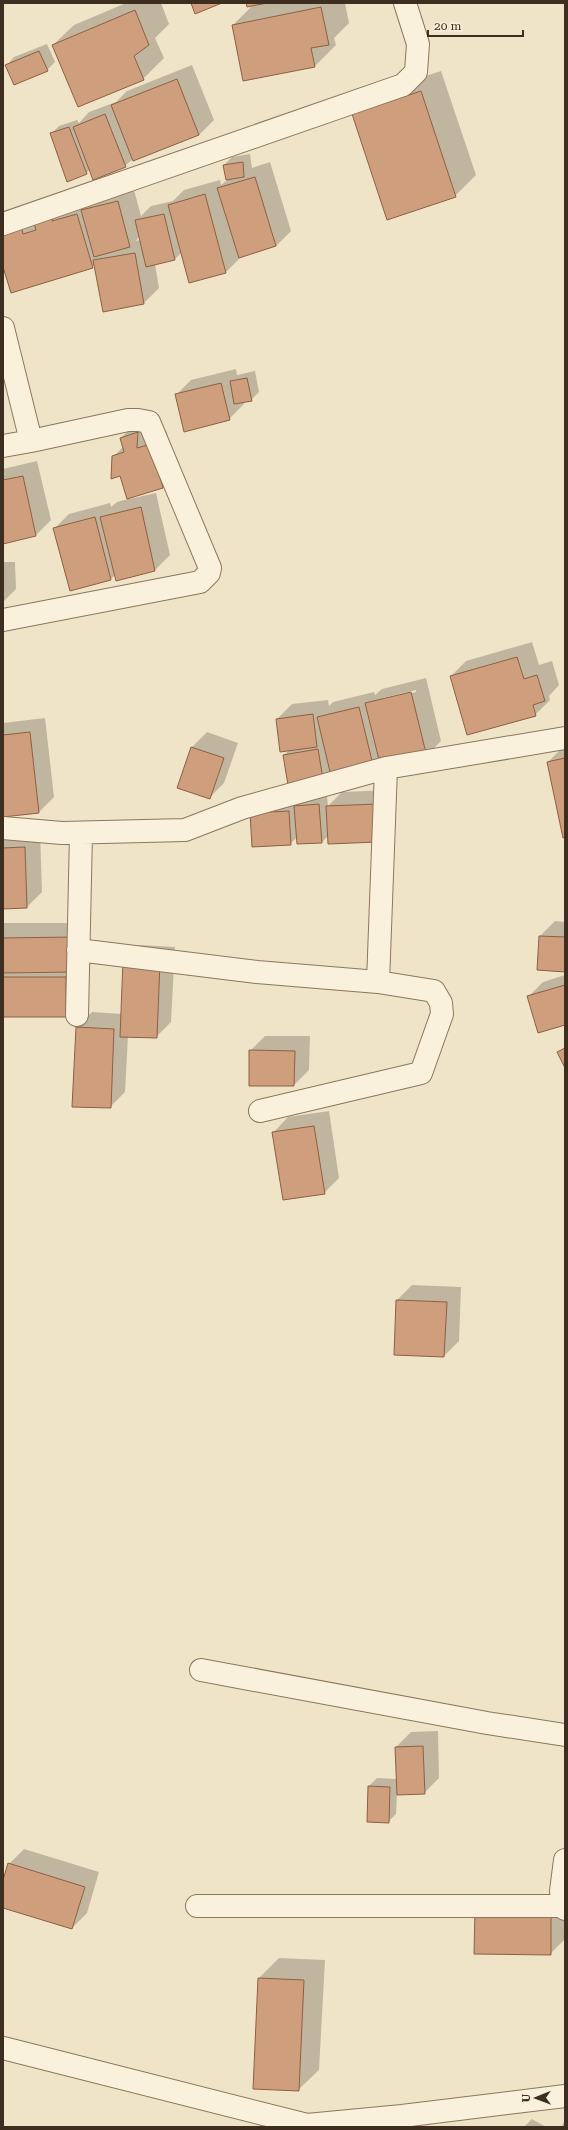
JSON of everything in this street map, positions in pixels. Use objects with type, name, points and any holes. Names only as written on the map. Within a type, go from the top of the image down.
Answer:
[{"type":"street","points":[[3,224],[403,85],[416,72],[418,44],[405,3]]},
{"type":"street","points":[[3,328],[31,441]]},
{"type":"street","points":[[3,446],[128,420],[149,422],[210,568],[209,573],[200,582],[3,620]]},
{"type":"street","points":[[3,828],[81,833],[185,830],[242,808],[386,768],[565,738]]},
{"type":"street","points":[[378,982],[386,768]]},
{"type":"street","points":[[77,1015],[81,833]]},
{"type":"street","points":[[78,950],[257,972],[378,982],[434,991],[441,1003],[442,1014],[421,1073],[260,1111]]},
{"type":"street","points":[[201,1670],[487,1723],[565,1735]]},
{"type":"street","points":[[196,1906],[564,1908],[561,1892],[565,1860]]},
{"type":"street","points":[[3,2048],[307,2125],[402,2116],[565,2096]]},
{"type":"building","points":[[191,3],[222,3],[195,14]]},
{"type":"building","points":[[246,3],[267,3],[247,7]]},
{"type":"building","points":[[321,7],[329,45],[311,48],[315,67],[243,81],[232,25]]},
{"type":"building","points":[[135,10],[149,45],[134,56],[144,80],[78,107],[52,45]]},
{"type":"building","points":[[39,51],[48,71],[14,85],[5,65]]},
{"type":"building","points":[[177,79],[199,135],[133,161],[111,105]]},
{"type":"building","points":[[421,91],[456,197],[387,220],[352,114]]},
{"type":"building","points":[[105,114],[126,167],[93,180],[73,127]]},
{"type":"building","points":[[69,127],[87,174],[67,182],[50,133]]},
{"type":"building","points":[[243,162],[244,177],[226,180],[223,165]]},
{"type":"building","points":[[255,177],[276,246],[239,258],[217,188]]},
{"type":"building","points":[[205,194],[226,273],[189,283],[168,205]]},
{"type":"building","points":[[118,201],[130,247],[94,257],[81,210]]},
{"type":"building","points":[[53,214],[52,221],[77,214],[93,268],[11,293],[3,267],[3,232],[21,226],[23,234],[36,230],[33,220]]},
{"type":"building","points":[[164,214],[175,260],[146,267],[135,220]]},
{"type":"building","points":[[135,253],[144,304],[103,312],[93,260]]},
{"type":"building","points":[[247,378],[252,401],[234,404],[230,381]]},
{"type":"building","points":[[221,383],[230,420],[184,432],[175,394]]},
{"type":"building","points":[[138,432],[137,448],[151,444],[163,488],[127,499],[120,476],[111,479],[112,456],[124,452],[120,438]]},
{"type":"building","points":[[23,476],[36,536],[3,544],[3,480]]},
{"type":"building","points":[[141,507],[155,571],[116,581],[100,517]]},
{"type":"building","points":[[95,517],[111,580],[70,591],[53,528]]},
{"type":"building","points":[[517,657],[524,679],[537,675],[545,701],[533,705],[536,716],[467,735],[450,676]]},
{"type":"building","points":[[411,692],[427,757],[381,768],[365,703]]},
{"type":"building","points":[[359,707],[373,765],[331,776],[317,717]]},
{"type":"building","points":[[313,714],[317,747],[280,752],[276,719]]},
{"type":"building","points":[[30,732],[39,813],[3,817],[3,735]]},
{"type":"building","points":[[191,747],[224,758],[210,799],[177,788]]},
{"type":"building","points":[[318,749],[323,779],[288,785],[283,755]]},
{"type":"building","points":[[565,758],[565,837],[563,838],[547,762]]},
{"type":"building","points":[[319,804],[322,843],[297,844],[294,806]]},
{"type":"building","points":[[377,804],[378,842],[328,844],[326,806]]},
{"type":"building","points":[[289,811],[291,845],[252,847],[250,813]]},
{"type":"building","points":[[25,847],[27,908],[3,909],[3,848]]},
{"type":"building","points":[[539,936],[565,937],[565,972],[537,970]]},
{"type":"building","points":[[73,937],[73,972],[3,973],[3,938]]},
{"type":"building","points":[[123,960],[160,962],[157,1038],[120,1037]]},
{"type":"building","points":[[3,977],[66,977],[66,1017],[3,1017]]},
{"type":"building","points":[[565,985],[565,1025],[538,1033],[527,996]]},
{"type":"building","points":[[76,1027],[114,1029],[111,1108],[72,1107]]},
{"type":"building","points":[[565,1048],[565,1068],[557,1052]]},
{"type":"building","points":[[249,1050],[295,1051],[294,1086],[249,1086]]},
{"type":"building","points":[[314,1126],[325,1194],[283,1200],[272,1132]]},
{"type":"building","points":[[396,1300],[447,1302],[444,1357],[394,1355]]},
{"type":"building","points":[[423,1746],[425,1794],[397,1795],[395,1747]]},
{"type":"building","points":[[368,1786],[390,1787],[389,1823],[367,1822]]},
{"type":"building","points":[[8,1863],[85,1887],[72,1929],[3,1908],[3,1880]]},
{"type":"building","points":[[475,1910],[551,1911],[551,1955],[474,1954]]},
{"type":"building","points":[[258,1978],[304,1980],[299,2091],[253,2089]]}]
